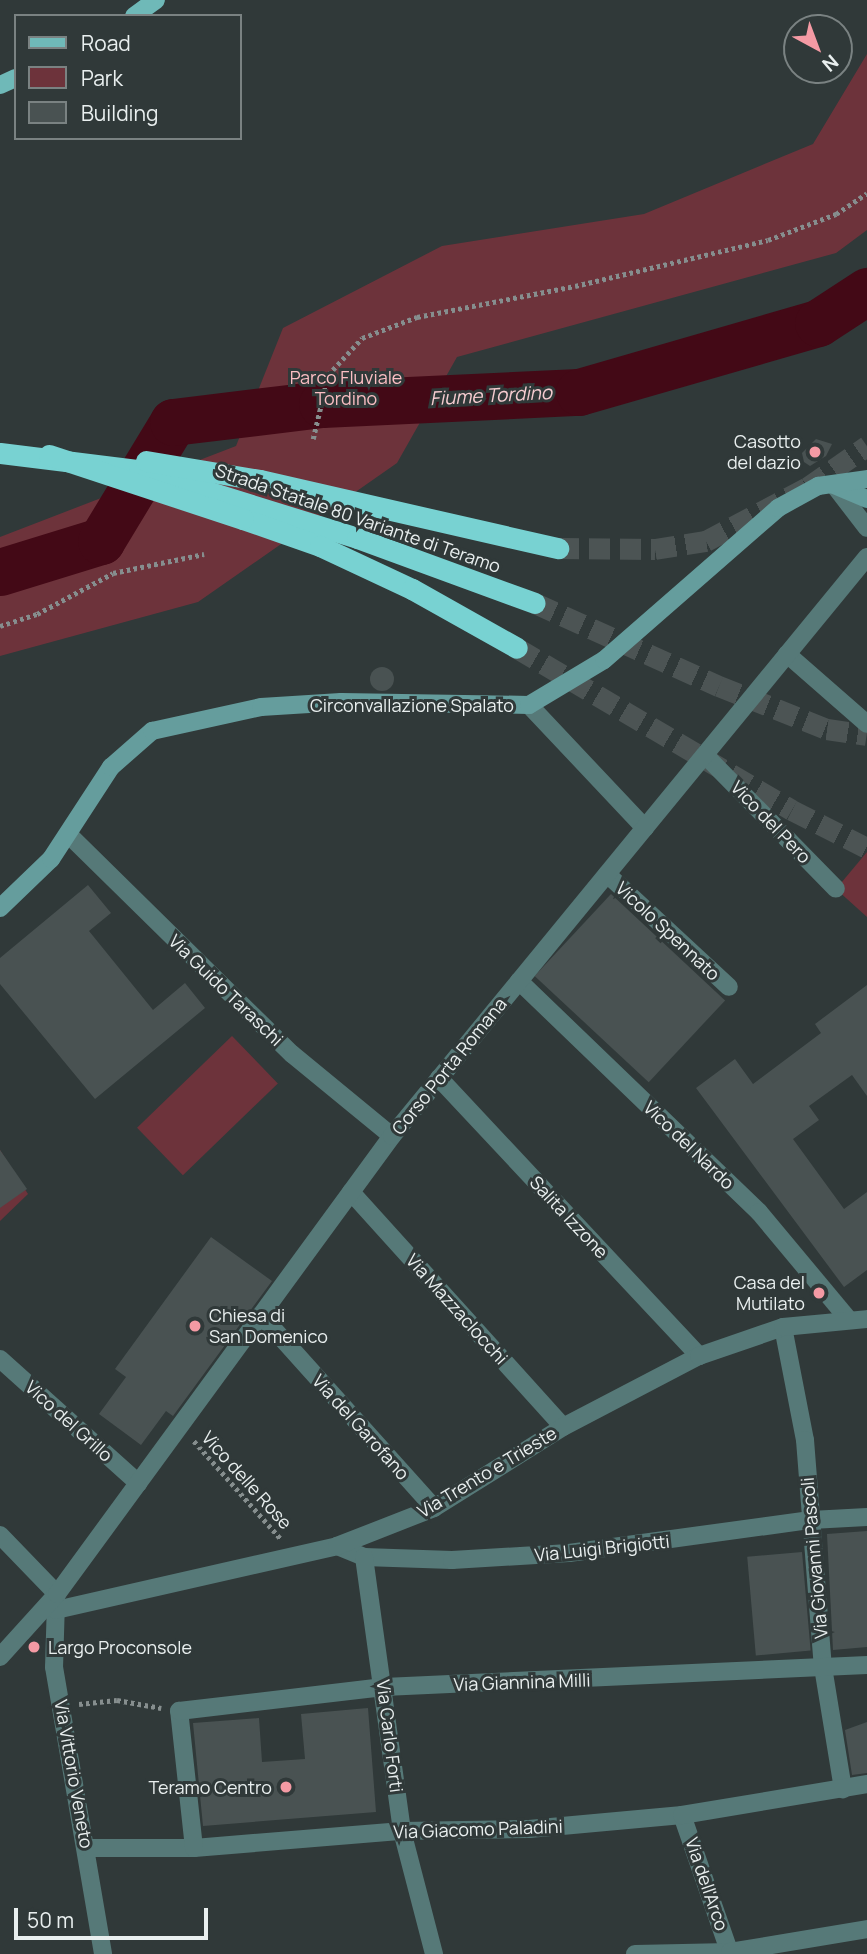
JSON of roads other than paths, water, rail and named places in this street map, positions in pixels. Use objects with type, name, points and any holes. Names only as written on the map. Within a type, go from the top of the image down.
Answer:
[{"type":"highway","points":[[0,453],[104,455],[260,480],[558,548]]},
{"type":"highway","points":[[49,455],[246,511],[400,584],[517,648]]},
{"type":"highway","name":"Strada Statale 80 Variante di Teramo","points":[[246,511],[535,603]]},
{"type":"main road","points":[[137,14],[156,0]]},
{"type":"main road","name":"Circonvallazione Spalato","points":[[0,908],[33,879],[68,834],[111,767],[152,731],[261,707],[341,702],[529,705],[604,660],[771,513],[818,486],[867,479]]},
{"type":"main road","points":[[834,485],[867,499]]},
{"type":"street","points":[[834,485],[867,528]]},
{"type":"street","name":"Corso Porta Romana","points":[[56,1602],[138,1483],[392,1136],[867,557]]},
{"type":"street","points":[[787,654],[867,724]]},
{"type":"street","points":[[529,705],[645,828]]},
{"type":"street","name":"Vico del Pero","points":[[705,755],[836,889]]},
{"type":"street","name":"Via Guido Taraschi","points":[[68,834],[292,1054],[392,1136]]},
{"type":"street","name":"Vicolo Spennato","points":[[607,874],[729,987]]},
{"type":"street","name":"Vico del Nardo","points":[[519,981],[759,1212],[848,1319]]},
{"type":"street","name":"Salita Izzone","points":[[439,1079],[699,1356]]},
{"type":"street","name":"Via Mazzaclocchi","points":[[351,1192],[562,1427]]},
{"type":"street","name":"Via del Garofano","points":[[261,1315],[434,1508]]},
{"type":"street","name":"Via Trento e Trieste","points":[[56,1602],[337,1546],[434,1508],[562,1427],[699,1356],[783,1327],[867,1319]]},
{"type":"street","name":"Via Giovanni Pascoli","points":[[783,1327],[805,1440],[823,1667],[843,1789]]},
{"type":"street","name":"Vico del Grillo","points":[[0,1359],[138,1483]]},
{"type":"street","name":"Via Luigi Brigiotti","points":[[337,1546],[363,1557],[452,1560],[569,1553],[811,1520],[867,1517]]},
{"type":"street","points":[[0,1535],[56,1602],[0,1657]]},
{"type":"street","name":"Via Carlo Forti","points":[[363,1557],[384,1687],[402,1831],[435,1954]]},
{"type":"street","name":"Via Vittorio Veneto","points":[[56,1602],[54,1667],[63,1706],[103,1954]]},
{"type":"street","name":"Via Giannina Milli","points":[[194,1848],[179,1711],[384,1687],[867,1665]]},
{"type":"street","name":"Via Giacomo Paladini","points":[[87,1848],[194,1848],[402,1831],[528,1829],[682,1815],[867,1784]]},
{"type":"street","name":"Via dell'Arco","points":[[682,1815],[730,1953]]},
{"type":"street","points":[[635,1954],[730,1953],[867,1929]]},
{"type":"waterway","name":"Fiume Tordino","points":[[0,572],[101,541],[173,422],[322,404],[579,392],[818,323],[867,291]]},
{"type":"tunnel","points":[[558,548],[655,549],[706,541],[808,487],[867,446]]},
{"type":"tunnel","points":[[535,603],[719,686],[827,729],[867,735]]},
{"type":"tunnel","points":[[517,648],[792,810],[867,848]]},
{"type":"place","name":"Casotto del dazio","points":[[815,452]]},
{"type":"place","name":"Casa del Mutilato","points":[[819,1293]]},
{"type":"place","name":"Chiesa di San Domenico","points":[[195,1326]]},
{"type":"place","name":"Largo Proconsole","points":[[34,1647]]},
{"type":"place","name":"Teramo Centro","points":[[286,1787]]},
{"type":"park label","name":"Parco Fluviale Tordino","points":[[346,388]]}]
